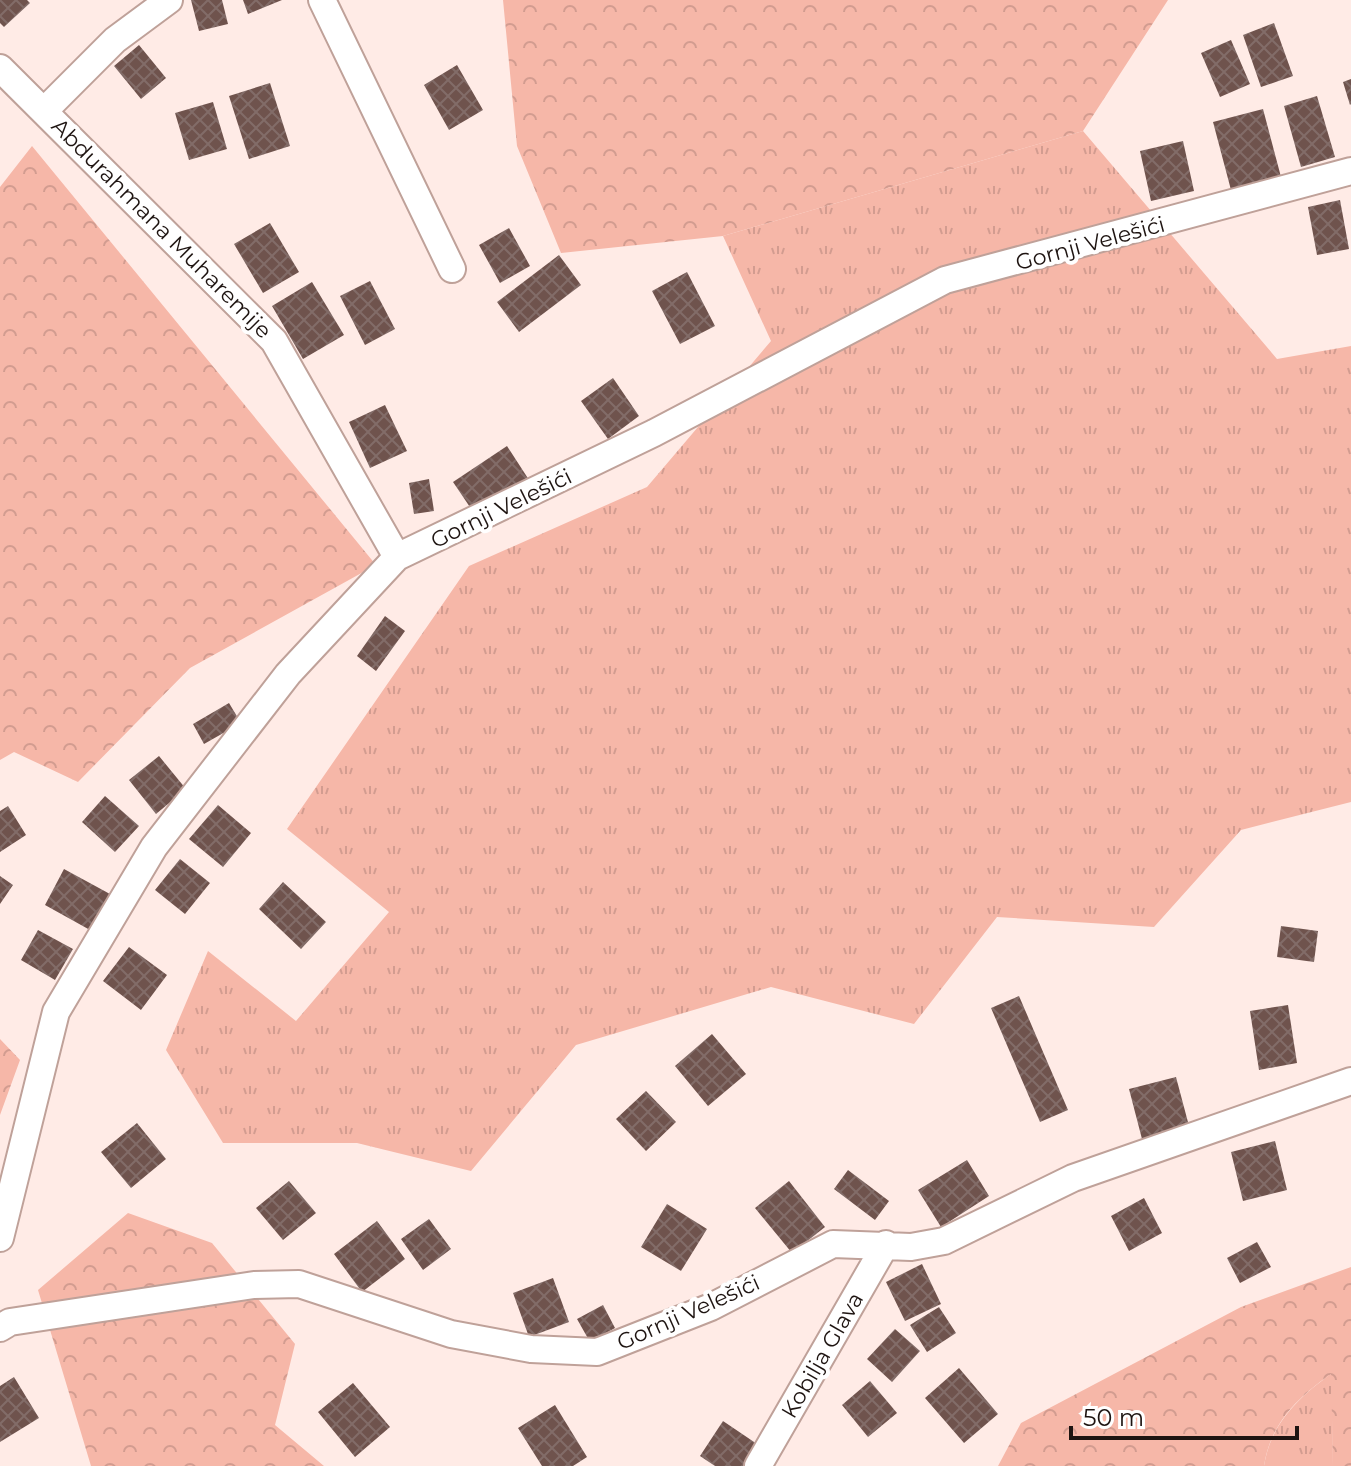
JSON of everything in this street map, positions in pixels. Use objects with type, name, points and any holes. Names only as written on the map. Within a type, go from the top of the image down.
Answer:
[{"type":"street","name":"Abdurahmana Muharemije","points":[[45,110],[115,40],[169,0]]},
{"type":"street","points":[[322,0],[452,269]]},
{"type":"street","name":"Abdurahmana Muharemije","points":[[0,68],[274,341],[397,557]]},
{"type":"street","name":"Gornji Velešići","points":[[0,1238],[56,1012],[154,847],[288,674],[397,557],[641,440],[945,280],[1047,256],[1351,171]]},
{"type":"street","name":"Gornji Velešići","points":[[0,1328],[10,1322],[254,1285],[299,1284],[451,1334],[531,1349],[597,1352],[711,1307],[833,1244],[911,1247],[944,1241],[1073,1178],[1351,1081]]},
{"type":"street","name":"Kobilja Glava","points":[[758,1466],[886,1244]]},
{"type":"green space","points":[[503,0],[1168,0],[1083,131],[723,236],[561,253],[517,146]]},
{"type":"green space","points":[[1083,131],[1277,359],[1351,346],[1351,802],[1241,830],[1154,927],[997,917],[914,1024],[771,987],[576,1045],[471,1171],[357,1143],[223,1143],[166,1050],[208,951],[296,1021],[389,912],[287,829],[469,566],[647,487],[771,341],[723,236]]},
{"type":"green space","points":[[32,146],[376,565],[190,668],[78,782],[14,752],[0,760],[0,187]]},
{"type":"green space","points":[[0,1039],[20,1060],[0,1115]]},
{"type":"green space","points":[[128,1213],[212,1243],[295,1344],[275,1425],[324,1466],[91,1466],[38,1290]]},
{"type":"green space","points":[[1351,1267],[1351,1466],[1333,1466],[1331,1374],[1307,1392],[1287,1413],[1272,1437],[1264,1466],[998,1466],[1021,1423],[1241,1307]]},
{"type":"green space","points":[[1332,1373],[1333,1466],[1264,1466],[1273,1437],[1288,1413]]},
{"type":"building","points":[[0,0],[27,0],[30,3],[4,27],[0,23]]},
{"type":"building","points":[[191,0],[222,0],[228,24],[199,31]]},
{"type":"building","points":[[243,0],[282,0],[248,14]]},
{"type":"building","points":[[1274,23],[1293,76],[1261,87],[1243,35]]},
{"type":"building","points":[[1231,40],[1250,84],[1220,97],[1201,53]]},
{"type":"building","points":[[139,45],[166,78],[141,99],[114,66]]},
{"type":"building","points":[[457,65],[483,110],[449,130],[424,85]]},
{"type":"building","points":[[1351,79],[1351,104],[1350,105],[1343,82]]},
{"type":"building","points":[[270,83],[290,146],[249,159],[229,96]]},
{"type":"building","points":[[1317,96],[1335,157],[1301,167],[1284,106]]},
{"type":"building","points":[[213,102],[227,149],[189,160],[175,113]]},
{"type":"building","points":[[1263,109],[1281,177],[1231,190],[1213,122]]},
{"type":"building","points":[[1183,141],[1194,191],[1151,201],[1140,151]]},
{"type":"building","points":[[1340,200],[1349,249],[1317,255],[1308,207]]},
{"type":"building","points":[[270,223],[299,272],[263,293],[234,244]]},
{"type":"building","points":[[509,228],[530,266],[500,283],[479,245]]},
{"type":"building","points":[[559,255],[581,285],[519,332],[497,302]]},
{"type":"building","points":[[687,272],[715,326],[680,344],[652,291]]},
{"type":"building","points":[[370,281],[395,329],[365,345],[340,296]]},
{"type":"building","points":[[312,282],[344,335],[303,359],[272,306]]},
{"type":"building","points":[[613,378],[639,416],[608,439],[581,401]]},
{"type":"building","points":[[385,405],[407,451],[370,468],[349,422]]},
{"type":"building","points":[[507,446],[531,483],[478,519],[453,482]]},
{"type":"building","points":[[429,479],[434,511],[414,514],[409,483]]},
{"type":"building","points":[[385,616],[405,631],[376,671],[357,656]]},
{"type":"building","points":[[229,703],[241,723],[204,744],[193,724]]},
{"type":"building","points":[[159,756],[186,789],[156,814],[129,780]]},
{"type":"building","points":[[105,796],[139,826],[115,852],[82,822]]},
{"type":"building","points":[[218,805],[251,833],[223,867],[189,839]]},
{"type":"building","points":[[8,806],[26,835],[0,852],[0,811]]},
{"type":"building","points":[[180,859],[210,883],[185,914],[155,890]]},
{"type":"building","points":[[64,869],[110,894],[90,930],[45,905]]},
{"type":"building","points":[[0,876],[13,885],[0,904]]},
{"type":"building","points":[[283,882],[326,922],[301,949],[259,909]]},
{"type":"building","points":[[1281,926],[1318,931],[1314,962],[1277,957]]},
{"type":"building","points":[[38,930],[73,949],[55,980],[21,960]]},
{"type":"building","points":[[129,947],[167,975],[141,1010],[103,981]]},
{"type":"building","points":[[1019,996],[1068,1110],[1040,1122],[991,1008]]},
{"type":"building","points":[[1288,1005],[1297,1063],[1259,1070],[1250,1011]]},
{"type":"building","points":[[712,1034],[746,1074],[708,1106],[675,1066]]},
{"type":"building","points":[[1176,1077],[1189,1126],[1142,1139],[1129,1089]]},
{"type":"building","points":[[646,1091],[676,1122],[646,1151],[616,1119]]},
{"type":"building","points":[[137,1123],[166,1159],[131,1188],[101,1152]]},
{"type":"building","points":[[1275,1141],[1287,1190],[1243,1201],[1231,1152]]},
{"type":"building","points":[[967,1160],[989,1196],[941,1227],[918,1190]]},
{"type":"building","points":[[848,1170],[889,1201],[875,1220],[834,1189]]},
{"type":"building","points":[[289,1181],[316,1213],[283,1240],[256,1208]]},
{"type":"building","points":[[789,1181],[825,1227],[792,1253],[755,1208]]},
{"type":"building","points":[[1144,1198],[1162,1233],[1129,1251],[1111,1216]]},
{"type":"building","points":[[667,1204],[707,1229],[681,1271],[641,1247]]},
{"type":"building","points":[[429,1219],[451,1249],[423,1270],[401,1239]]},
{"type":"building","points":[[377,1221],[405,1259],[362,1292],[334,1254]]},
{"type":"building","points":[[1257,1242],[1271,1267],[1240,1283],[1227,1258]]},
{"type":"building","points":[[922,1264],[941,1304],[905,1321],[886,1282]]},
{"type":"building","points":[[553,1278],[569,1322],[529,1337],[513,1293]]},
{"type":"building","points":[[603,1305],[615,1328],[590,1342],[577,1319]]},
{"type":"building","points":[[939,1307],[956,1333],[927,1352],[910,1325]]},
{"type":"building","points":[[895,1329],[920,1351],[892,1382],[867,1359]]},
{"type":"building","points":[[959,1368],[998,1414],[964,1443],[925,1398]]},
{"type":"building","points":[[14,1377],[39,1418],[0,1442],[0,1386]]},
{"type":"building","points":[[870,1381],[897,1413],[868,1437],[842,1405]]},
{"type":"building","points":[[353,1383],[390,1427],[355,1457],[318,1412]]},
{"type":"building","points":[[555,1405],[587,1457],[573,1466],[542,1466],[518,1428]]},
{"type":"building","points":[[723,1421],[760,1446],[747,1466],[715,1466],[700,1456]]}]
